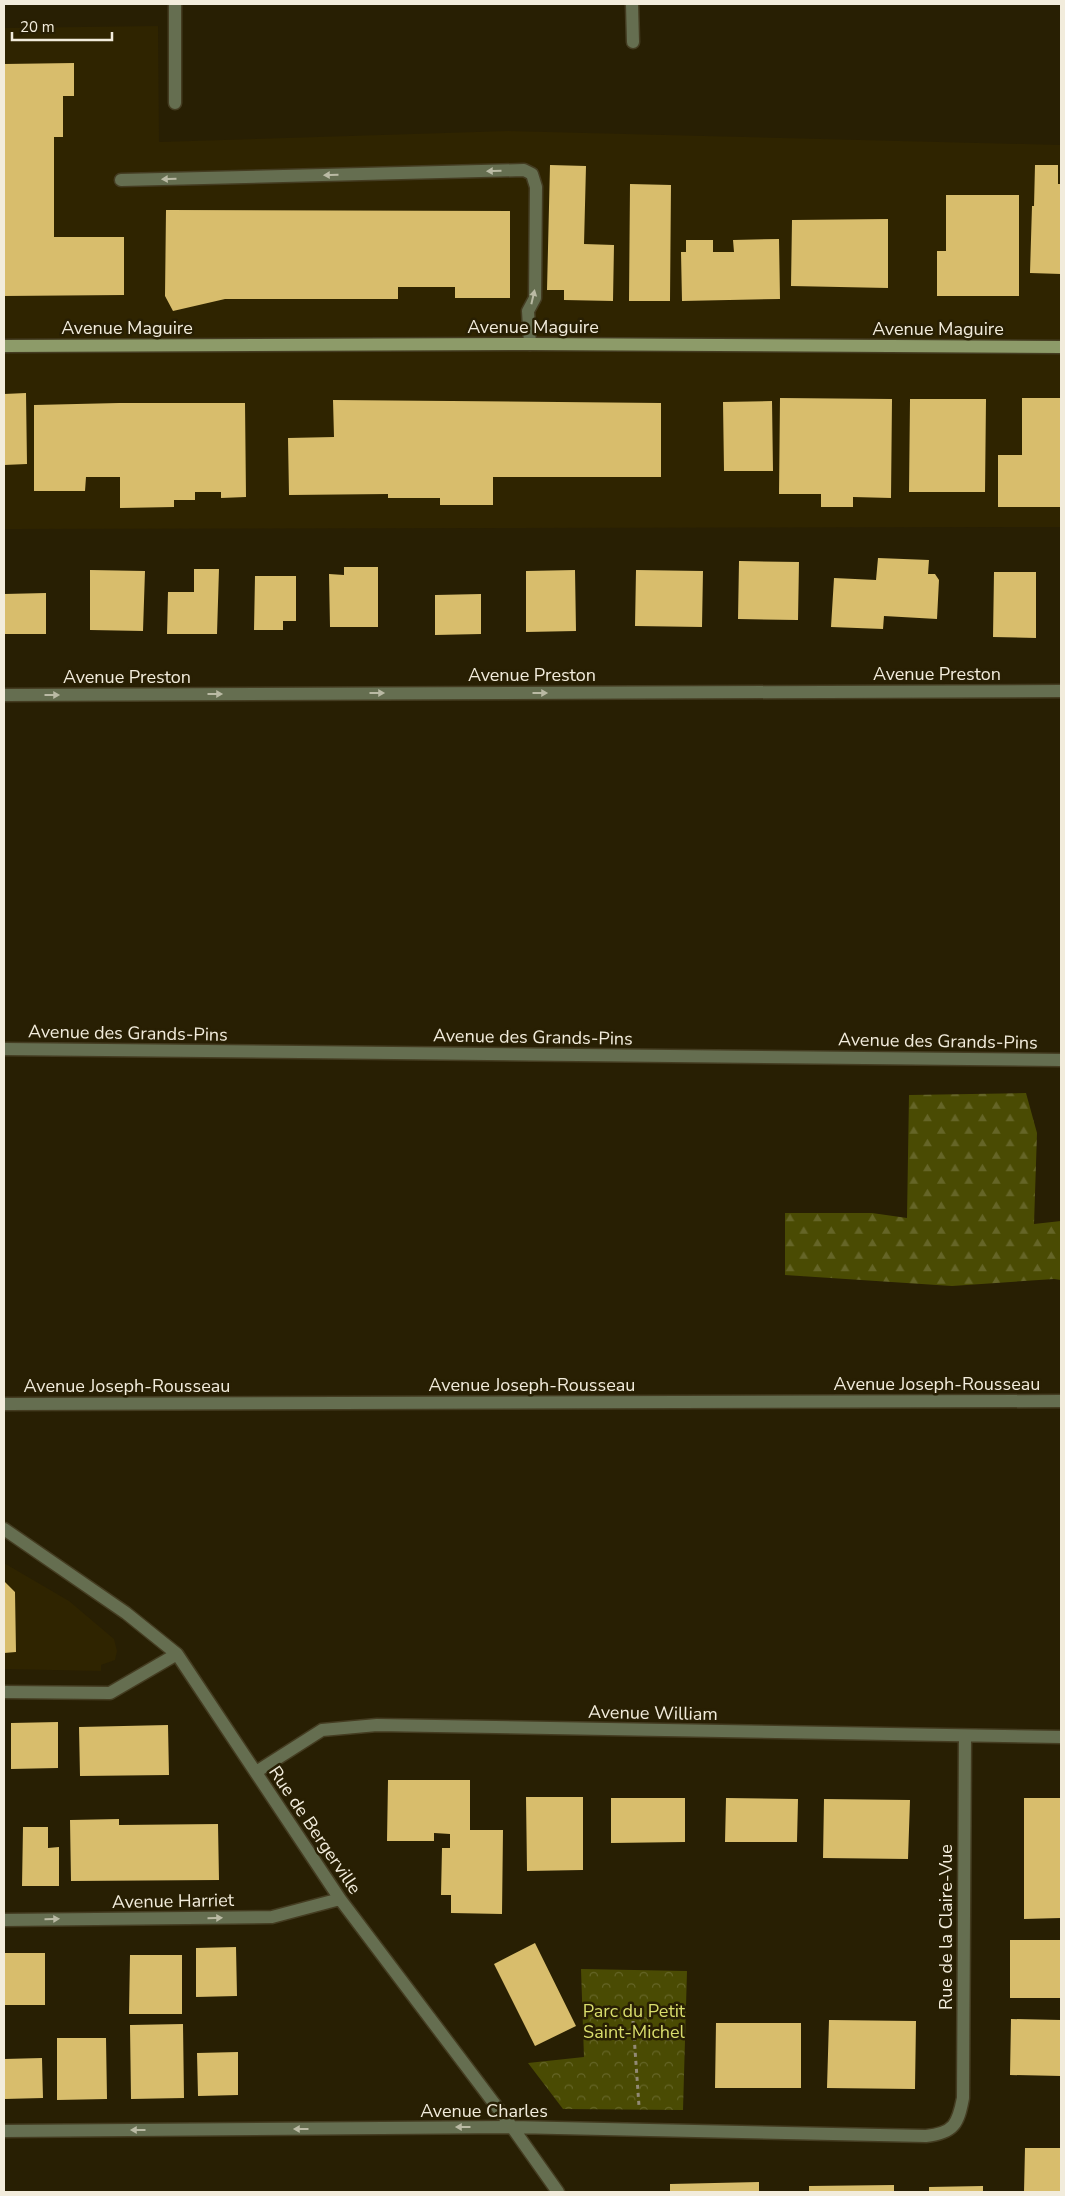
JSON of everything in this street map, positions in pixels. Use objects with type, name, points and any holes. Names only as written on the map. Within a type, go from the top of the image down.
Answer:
[{"type":"street","points":[[175,4],[175,103]]},
{"type":"street","points":[[632,4],[633,42]]},
{"type":"street","points":[[121,180],[524,170],[532,174],[536,187],[535,298],[528,311],[530,344]]},
{"type":"street","name":"Avenue Maguire","points":[[4,346],[530,344],[1061,347]]},
{"type":"street","name":"Avenue Preston","points":[[4,695],[1061,691]]},
{"type":"street","name":"Avenue des Grands-Pins","points":[[4,1049],[1061,1060]]},
{"type":"street","name":"Avenue Joseph-Rousseau","points":[[4,1404],[1061,1401]]},
{"type":"street","name":"Rue de Bergerville","points":[[4,1529],[126,1613],[176,1654],[340,1899],[512,2127],[558,2192]]},
{"type":"street","points":[[4,1692],[110,1693],[176,1654]]},
{"type":"street","name":"Avenue William","points":[[256,1772],[322,1730],[377,1725],[1061,1737]]},
{"type":"street","name":"Rue de la Claire-Vue","points":[[959,2119],[963,2098],[965,1736]]},
{"type":"street","name":"Avenue Harriet","points":[[4,1920],[272,1917],[340,1899]]},
{"type":"street","name":"Avenue Charles","points":[[4,2131],[512,2127],[926,2136],[943,2134],[959,2119]]},
{"type":"path","points":[[633,2021],[641,2131]]},
{"type":"shaded area","points":[[158,26],[159,142],[508,131],[1061,145],[1061,527],[4,529],[4,28]]},
{"type":"shaded area","points":[[4,1563],[69,1601],[114,1639],[117,1651],[115,1660],[101,1665],[101,1671],[4,1669]]},
{"type":"green space","points":[[1026,1093],[1037,1133],[1034,1224],[1061,1221],[1061,1280],[952,1286],[785,1275],[785,1213],[872,1213],[907,1218],[909,1095]]},
{"type":"green space","name":"Parc du Petit Saint-Michel","points":[[581,1969],[687,1971],[683,2110],[563,2109],[528,2063],[584,2057]]},
{"type":"building","points":[[74,63],[74,96],[63,96],[63,137],[54,137],[54,237],[124,237],[124,295],[4,296],[4,64]]},
{"type":"building","points":[[550,165],[586,166],[584,244],[614,245],[613,301],[564,300],[564,290],[547,290]]},
{"type":"building","points":[[1035,165],[1058,165],[1058,184],[1061,184],[1061,274],[1030,273]]},
{"type":"building","points":[[630,184],[671,185],[670,301],[629,301]]},
{"type":"building","points":[[946,195],[1019,195],[1019,296],[937,296],[937,251],[946,251]]},
{"type":"building","points":[[166,210],[510,211],[510,298],[455,298],[455,287],[398,287],[398,299],[225,299],[173,311],[165,296]]},
{"type":"building","points":[[888,219],[888,288],[791,286],[792,220]]},
{"type":"building","points":[[779,239],[780,299],[682,301],[681,252],[686,252],[686,240],[713,240],[713,252],[734,252],[733,240]]},
{"type":"building","points":[[26,393],[27,464],[4,465],[4,394]]},
{"type":"building","points":[[780,398],[892,399],[891,498],[853,497],[853,507],[821,507],[821,494],[779,494]]},
{"type":"building","points":[[1022,398],[1061,398],[1061,507],[998,507],[998,455],[1022,455]]},
{"type":"building","points":[[910,399],[986,399],[985,492],[909,492]]},
{"type":"building","points":[[333,400],[661,403],[661,477],[493,477],[493,505],[440,505],[440,498],[388,498],[388,494],[289,495],[288,438],[334,437]]},
{"type":"building","points":[[772,401],[773,471],[724,471],[723,402]]},
{"type":"building","points":[[245,403],[246,497],[221,498],[221,492],[195,492],[195,500],[174,500],[174,507],[120,508],[120,477],[86,477],[85,491],[34,491],[34,405]]},
{"type":"building","points":[[878,558],[929,560],[928,574],[935,574],[939,580],[937,619],[884,616],[883,629],[831,627],[834,578],[876,580]]},
{"type":"building","points":[[739,561],[799,562],[798,620],[738,619]]},
{"type":"building","points":[[344,567],[378,567],[378,627],[330,627],[329,574],[344,575]]},
{"type":"building","points":[[194,569],[219,569],[217,634],[167,634],[168,592],[194,592]]},
{"type":"building","points":[[90,570],[145,571],[143,631],[90,630]]},
{"type":"building","points":[[575,570],[576,631],[526,632],[526,571]]},
{"type":"building","points":[[636,570],[703,571],[702,627],[635,626]]},
{"type":"building","points":[[994,572],[1036,572],[1036,638],[993,637]]},
{"type":"building","points":[[255,576],[296,576],[296,621],[283,621],[283,630],[254,630]]},
{"type":"building","points":[[46,593],[46,634],[4,634],[4,594]]},
{"type":"building","points":[[481,594],[481,634],[435,635],[435,595]]},
{"type":"building","points":[[4,1581],[15,1592],[16,1652],[4,1653]]},
{"type":"building","points":[[58,1722],[58,1768],[11,1769],[11,1723]]},
{"type":"building","points":[[168,1725],[169,1775],[80,1776],[79,1727]]},
{"type":"building","points":[[388,1780],[470,1780],[470,1830],[503,1830],[502,1914],[451,1913],[451,1895],[441,1895],[442,1848],[450,1848],[450,1834],[434,1833],[434,1841],[387,1841]]},
{"type":"building","points":[[526,1797],[583,1797],[583,1870],[527,1871]]},
{"type":"building","points":[[611,1798],[685,1798],[685,1842],[611,1843]]},
{"type":"building","points":[[726,1798],[798,1799],[797,1842],[725,1842]]},
{"type":"building","points":[[1024,1798],[1061,1798],[1061,1918],[1024,1919]]},
{"type":"building","points":[[824,1799],[910,1800],[908,1859],[823,1858]]},
{"type":"building","points":[[119,1819],[119,1825],[218,1824],[219,1880],[71,1881],[70,1820]]},
{"type":"building","points":[[23,1827],[48,1827],[48,1848],[59,1847],[59,1886],[22,1886]]},
{"type":"building","points":[[1010,1940],[1061,1940],[1061,1998],[1010,1998]]},
{"type":"building","points":[[535,1943],[576,2026],[535,2046],[494,1964]]},
{"type":"building","points":[[236,1947],[237,1996],[196,1997],[196,1948]]},
{"type":"building","points":[[4,1953],[45,1953],[45,2005],[4,2005]]},
{"type":"building","points":[[130,1955],[182,1955],[182,2014],[129,2014]]},
{"type":"building","points":[[1011,2019],[1061,2020],[1061,2076],[1010,2075]]},
{"type":"building","points":[[829,2020],[916,2021],[915,2089],[827,2088]]},
{"type":"building","points":[[716,2023],[801,2023],[801,2088],[715,2088]]},
{"type":"building","points":[[183,2024],[184,2098],[131,2099],[130,2025]]},
{"type":"building","points":[[57,2038],[106,2038],[107,2099],[57,2100]]},
{"type":"building","points":[[238,2052],[238,2095],[198,2096],[197,2053]]},
{"type":"building","points":[[42,2058],[43,2098],[4,2099],[4,2059]]},
{"type":"building","points":[[1025,2148],[1061,2148],[1061,2192],[1024,2192]]},
{"type":"building","points":[[759,2182],[759,2192],[670,2192],[670,2184]]},
{"type":"building","points":[[894,2185],[894,2192],[809,2192],[809,2186]]},
{"type":"building","points":[[983,2186],[983,2192],[929,2192],[929,2187]]}]
